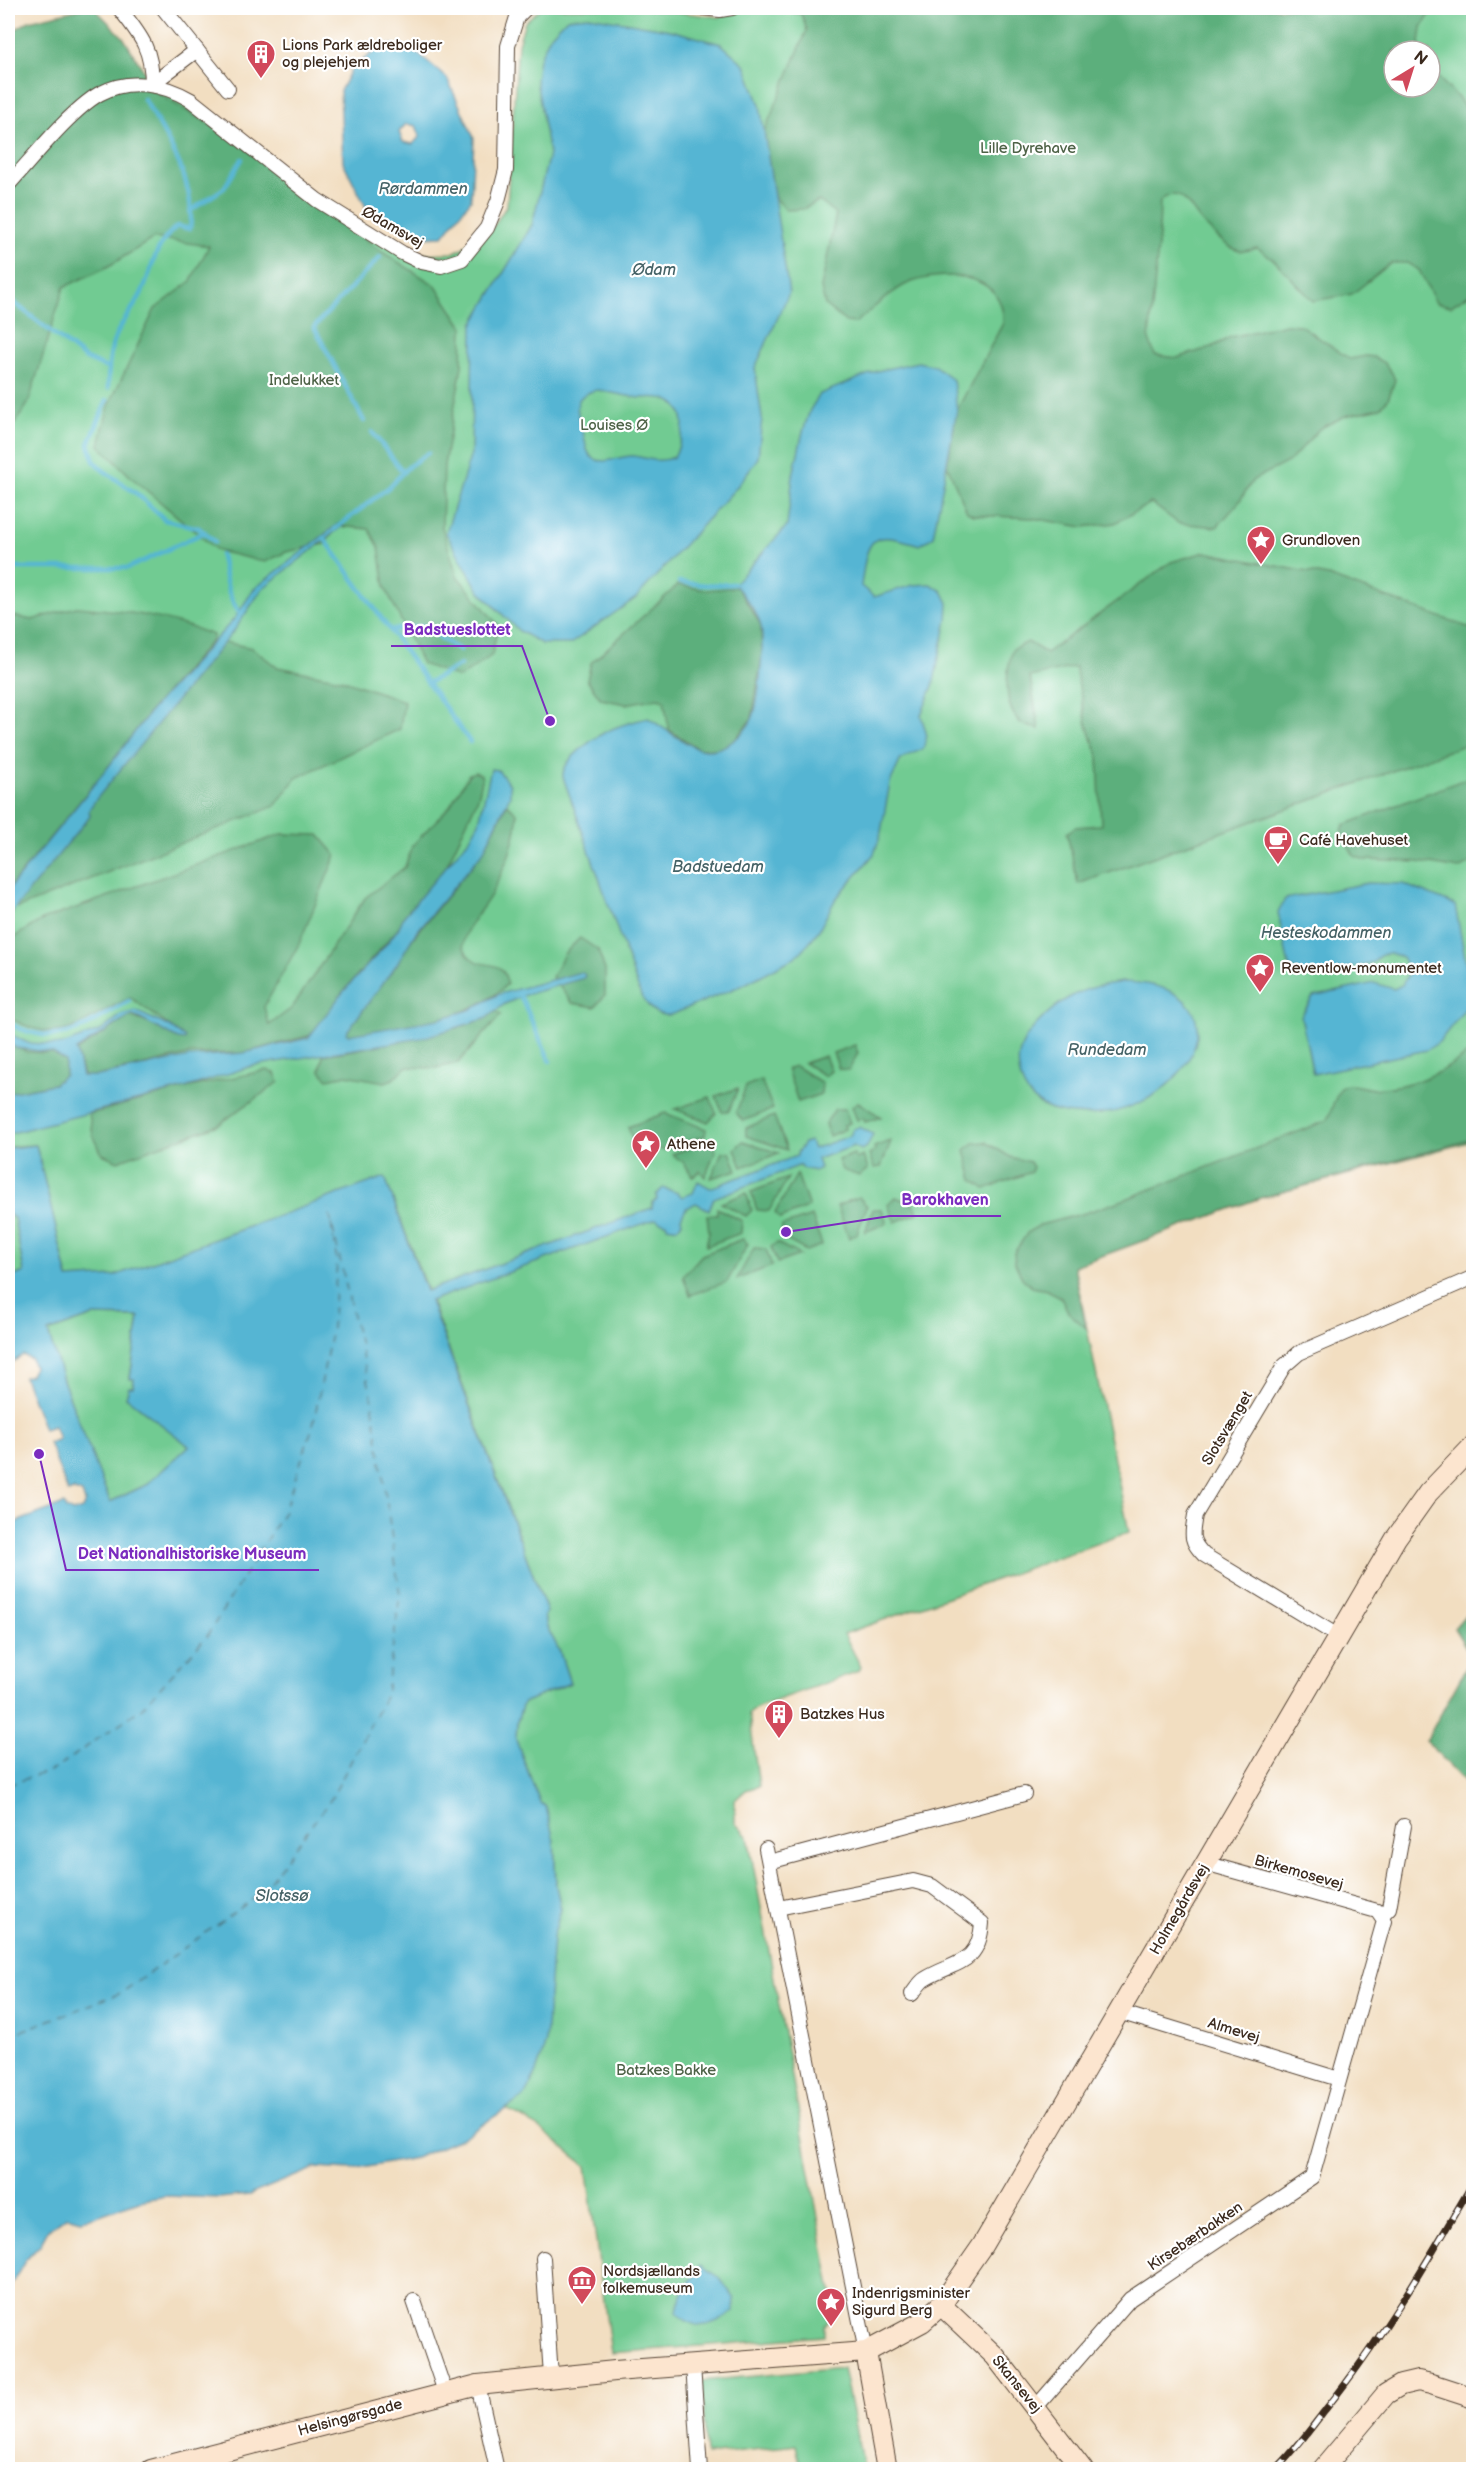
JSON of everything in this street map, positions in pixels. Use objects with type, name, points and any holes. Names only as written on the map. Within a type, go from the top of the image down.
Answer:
[{"type":"street","points":[[119,8],[148,49],[152,64],[152,84]]},
{"type":"street","points":[[163,8],[228,89]]},
{"type":"street","points":[[702,8],[720,10],[732,8]]},
{"type":"street","name":"Ødamsvej","points":[[8,185],[79,110],[100,93],[120,87],[152,84],[173,89],[191,100],[317,200],[402,253],[421,262],[441,266],[462,259],[487,228],[498,201],[506,170],[508,46],[518,11]]},
{"type":"street","points":[[152,84],[197,50]]},
{"type":"street","name":"Slotsvænget","points":[[1338,1636],[1204,1555],[1194,1544],[1192,1535],[1195,1515],[1284,1366],[1299,1353],[1473,1278]]},
{"type":"street","name":"Holmegårdsvej","points":[[866,2352],[922,2322],[941,2305],[982,2246],[1396,1538],[1428,1493],[1473,1445]]},
{"type":"street","points":[[887,2469],[768,1856],[1024,1794]]},
{"type":"street","points":[[1339,2079],[1384,1921],[1382,1915],[1389,1908],[1404,1826]]},
{"type":"street","name":"Birkemosevej","points":[[1205,1863],[1377,1911],[1382,1915]]},
{"type":"street","points":[[778,1908],[913,1881],[932,1886],[982,1923],[981,1940],[964,1961],[923,1980],[912,1994]]},
{"type":"street","name":"Almevej","points":[[1119,2012],[1339,2079]]},
{"type":"street","name":"Kirsebærbakken","points":[[1036,2407],[1130,2299],[1312,2177],[1339,2079]]},
{"type":"street","points":[[543,2258],[551,2376]]},
{"type":"street","points":[[414,2301],[445,2392]]},
{"type":"street","name":"Skansevej","points":[[941,2305],[995,2356],[1083,2469]]},
{"type":"street","name":"Helsingørsgade","points":[[163,2468],[478,2385],[551,2376],[866,2352]]},
{"type":"street","points":[[693,2365],[700,2469]]},
{"type":"street","points":[[1322,2469],[1386,2394],[1401,2385],[1418,2381],[1473,2398]]},
{"type":"street","points":[[478,2385],[497,2469]]},
{"type":"green space","name":"Indelukket","points":[[94,8],[123,37],[158,94],[228,135],[382,252],[435,285],[463,327],[462,366],[444,465],[442,527],[457,576],[498,625],[492,655],[459,678],[422,664],[385,587],[379,547],[369,529],[338,526],[325,544],[286,552],[265,562],[218,551],[132,478],[99,445],[109,405],[155,309],[190,282],[209,246],[154,238],[109,266],[64,287],[28,404],[8,434],[8,34],[29,21]]},
{"type":"green space","points":[[541,8],[642,8],[719,17],[753,8],[1473,8],[1473,1141],[1260,1198],[1074,1266],[1129,1532],[844,1634],[861,1667],[859,1671],[758,1707],[749,1714],[759,1786],[746,1790],[735,1800],[735,1823],[748,1837],[836,2315],[824,2326],[824,2336],[611,2353],[586,2166],[537,2126],[506,2109],[524,2096],[553,1937],[561,1909],[556,1886],[554,1841],[516,1740],[517,1722],[523,1703],[570,1683],[559,1650],[547,1627],[544,1616],[547,1612],[385,1178],[114,1277],[68,1279],[36,1145],[8,1148],[8,185],[79,109],[173,89],[327,208],[421,254],[453,253],[493,227],[507,205],[518,44],[525,22]]},
{"type":"green space","name":"Lille Dyrehave","points":[[774,8],[1434,8],[1422,27],[1420,39],[1382,39],[1382,99],[1442,99],[1442,81],[1459,99],[1473,119],[1473,292],[1451,306],[1436,303],[1419,270],[1407,263],[1391,263],[1352,294],[1313,301],[1273,259],[1257,248],[1243,251],[1230,247],[1202,222],[1185,200],[1174,195],[1168,196],[1160,201],[1149,340],[1155,355],[1177,358],[1212,347],[1231,337],[1286,324],[1300,325],[1350,359],[1366,356],[1374,357],[1384,363],[1395,380],[1388,399],[1380,408],[1345,416],[1319,429],[1290,461],[1253,480],[1239,502],[1217,527],[1178,523],[1151,503],[1115,523],[1083,527],[1032,518],[973,515],[967,512],[947,465],[957,410],[1003,323],[1001,306],[994,293],[983,284],[954,276],[922,279],[900,287],[855,323],[846,322],[825,305],[821,288],[836,214],[819,201],[803,209],[786,210],[774,196],[764,132],[807,30],[801,14]]},
{"type":"green space","points":[[1205,552],[1328,576],[1473,629],[1473,742],[1078,884],[1067,833],[1075,827],[1101,825],[1098,755],[1087,725],[1075,667],[1030,677],[1039,729],[1027,726],[1015,716],[1008,698],[1007,677],[1013,649],[1028,642],[1046,653],[1171,562]]},
{"type":"green space","points":[[678,585],[706,590],[737,587],[761,625],[762,657],[752,718],[734,741],[720,749],[699,749],[669,730],[664,700],[658,698],[626,704],[601,699],[587,680],[591,663]]},
{"type":"green space","points":[[76,607],[162,619],[213,635],[213,639],[152,709],[109,766],[8,889],[8,615],[32,620]]},
{"type":"green space","points":[[224,642],[252,648],[277,667],[341,679],[404,701],[400,729],[296,778],[275,806],[18,908],[17,905],[90,816],[89,810],[93,802]]},
{"type":"green space","points":[[475,772],[481,775],[482,780],[478,798],[446,867],[405,915],[398,929],[343,992],[312,1035],[243,1053],[191,1054],[97,1076],[83,1076],[76,1051],[130,1016],[184,1037],[131,998],[72,1028],[59,1031],[28,1027],[8,1017],[8,941],[40,921],[282,834],[319,835],[336,855],[299,944],[264,1007],[269,1025],[292,1008],[365,898],[405,867],[412,846],[450,806],[469,774]]},
{"type":"green space","points":[[1473,776],[1473,861],[1459,869],[1419,862],[1365,860],[1354,856],[1345,841],[1342,831],[1344,825]]},
{"type":"green space","points":[[507,804],[517,813],[513,843],[497,884],[470,925],[463,946],[471,958],[502,970],[507,984],[494,995],[476,1005],[432,1022],[385,1032],[347,1035],[346,1032],[397,964],[405,948],[483,852]]},
{"type":"green space","points":[[580,938],[598,950],[605,970],[605,995],[595,1007],[572,1003],[552,977],[564,954]]},
{"type":"green space","points":[[496,1011],[501,1015],[458,1063],[436,1068],[406,1067],[393,1079],[385,1082],[346,1075],[328,1079],[320,1071],[323,1055],[454,1028],[480,1020]]},
{"type":"green space","points":[[8,1042],[27,1052],[53,1053],[65,1061],[65,1075],[54,1084],[8,1093]]},
{"type":"green space","points":[[855,1045],[858,1053],[849,1070],[839,1069],[833,1053]]},
{"type":"green space","points":[[1473,1050],[1473,1139],[1260,1198],[1074,1266],[1086,1328],[1068,1312],[1061,1297],[1047,1290],[1032,1287],[1022,1278],[1015,1263],[1014,1253],[1028,1232],[1040,1225],[1126,1199],[1326,1121],[1339,1090],[1345,1086],[1376,1089],[1404,1085],[1439,1072]]},
{"type":"green space","points":[[825,1056],[831,1071],[825,1076],[804,1063]]},
{"type":"green space","points":[[795,1066],[822,1083],[821,1094],[798,1102],[787,1069]]},
{"type":"green space","points":[[267,1070],[275,1073],[279,1082],[218,1125],[118,1161],[102,1154],[93,1135],[89,1114],[185,1088]]},
{"type":"green space","points":[[761,1080],[773,1109],[743,1121],[736,1113],[746,1086]]},
{"type":"green space","points":[[738,1088],[729,1111],[722,1112],[716,1096]]},
{"type":"green space","points":[[710,1097],[716,1113],[708,1122],[675,1109]]},
{"type":"green space","points":[[858,1102],[881,1117],[865,1122],[863,1118],[857,1120],[852,1107]]},
{"type":"green space","points":[[835,1109],[845,1109],[850,1123],[844,1125],[845,1129],[829,1136],[825,1124]]},
{"type":"green space","points":[[665,1113],[706,1129],[705,1136],[664,1150],[635,1146],[628,1127]]},
{"type":"green space","points":[[774,1116],[787,1150],[746,1136],[746,1128]]},
{"type":"green space","points":[[708,1141],[716,1150],[705,1177],[700,1171],[693,1177],[684,1163],[672,1154]]},
{"type":"green space","points":[[743,1141],[779,1153],[742,1167],[735,1149]]},
{"type":"green space","points":[[891,1141],[881,1167],[874,1168],[869,1155],[875,1151],[874,1147]]},
{"type":"green space","points":[[986,1142],[1010,1157],[1030,1162],[1033,1167],[1031,1172],[985,1189],[973,1180],[965,1150],[974,1143]]},
{"type":"green space","points":[[722,1152],[730,1152],[737,1170],[711,1178]]},
{"type":"green space","points":[[854,1154],[856,1159],[863,1156],[868,1169],[859,1176],[842,1170],[838,1160]]},
{"type":"green space","points":[[797,1174],[809,1207],[780,1219],[775,1213]]},
{"type":"green space","points":[[788,1178],[769,1211],[757,1210],[751,1192]]},
{"type":"green space","points":[[746,1193],[752,1210],[746,1216],[721,1203]]},
{"type":"green space","points":[[859,1197],[867,1206],[857,1234],[849,1238],[837,1206]]},
{"type":"green space","points":[[896,1197],[915,1205],[918,1213],[895,1222],[888,1205]]},
{"type":"green space","points":[[717,1208],[742,1221],[741,1233],[706,1246],[709,1232],[707,1215],[717,1215]]},
{"type":"green space","points":[[873,1209],[882,1209],[887,1223],[865,1232]]},
{"type":"green space","points":[[8,1213],[14,1218],[24,1272],[8,1279]]},
{"type":"green space","points":[[812,1216],[822,1245],[806,1251],[781,1237],[782,1226]]},
{"type":"green space","points":[[743,1239],[748,1244],[727,1282],[690,1295],[683,1276],[702,1255]]},
{"type":"green space","points":[[777,1243],[800,1255],[777,1263],[771,1247]]},
{"type":"green space","points":[[754,1248],[766,1249],[772,1266],[737,1279]]},
{"type":"green space","points":[[93,1316],[139,1317],[130,1378],[134,1379],[133,1387],[126,1397],[190,1446],[146,1485],[110,1502],[64,1383],[48,1332]]},
{"type":"green space","points":[[1473,1606],[1473,1790],[1426,1741],[1472,1657],[1454,1628]]},
{"type":"green space","points":[[843,2368],[863,2466],[847,2469],[802,2469],[796,2445],[706,2455],[702,2381]]},
{"type":"water","name":"Ødam","points":[[589,16],[670,30],[721,44],[745,65],[760,105],[789,293],[755,368],[762,418],[758,458],[736,488],[636,598],[570,644],[542,644],[519,631],[479,591],[446,533],[471,454],[473,324],[532,225],[549,154],[536,80],[539,59],[550,36],[567,18]],"holes":[[[598,390],[640,398],[661,398],[675,404],[682,417],[683,425],[674,457],[658,460],[633,456],[606,461],[593,458],[587,448],[577,405],[583,396]]]},
{"type":"water","name":"Rørdammen","points":[[383,45],[400,45],[420,55],[447,78],[474,138],[471,200],[443,236],[418,237],[368,211],[343,162],[340,91],[352,68]],"holes":[[[406,124],[416,126],[420,136],[413,144],[403,142],[399,132]]]},
{"type":"water","name":"Badstuedam","points":[[918,362],[935,366],[953,380],[957,410],[933,537],[920,545],[890,538],[874,541],[866,556],[861,586],[874,597],[913,585],[930,584],[942,591],[948,603],[947,620],[933,686],[921,715],[927,736],[923,749],[901,759],[890,783],[880,837],[874,854],[835,900],[819,930],[802,951],[792,959],[745,984],[673,1014],[663,1015],[651,1008],[641,996],[563,777],[564,770],[581,749],[606,732],[648,718],[700,749],[716,749],[731,743],[743,732],[752,719],[757,701],[762,635],[757,616],[734,584],[787,526],[793,475],[810,410],[820,394],[877,371]]},
{"type":"water","points":[[338,524],[340,528],[262,589],[236,628],[94,802],[89,810],[90,816],[8,917],[8,890],[109,766],[152,709],[234,619],[254,589]]},
{"type":"water","points":[[491,769],[498,770],[510,785],[510,796],[483,852],[415,934],[397,964],[346,1033],[348,1035],[438,1019],[469,1010],[499,994],[581,972],[585,975],[584,978],[525,995],[505,1004],[485,1019],[422,1038],[252,1066],[185,1088],[8,1134],[8,1093],[54,1084],[65,1075],[65,1061],[53,1053],[16,1048],[8,1042],[8,1033],[28,1043],[62,1045],[102,1030],[121,1015],[136,1011],[170,1027],[185,1038],[185,1040],[178,1039],[133,1015],[130,1016],[76,1050],[82,1076],[97,1076],[189,1057],[243,1053],[308,1038],[343,992],[398,929],[404,916],[470,838],[479,822]]},
{"type":"water","name":"Hesteskodammen","points":[[1368,883],[1403,884],[1455,905],[1473,999],[1439,1042],[1427,1050],[1313,1074],[1301,1016],[1313,997],[1374,983],[1394,989],[1402,985],[1409,972],[1402,957],[1389,953],[1382,955],[1371,964],[1311,976],[1289,967],[1278,912],[1285,899]]},
{"type":"water","name":"Rundedam","points":[[1123,982],[1166,989],[1190,1007],[1197,1031],[1190,1057],[1170,1083],[1140,1103],[1103,1114],[1060,1112],[1038,1103],[1027,1092],[1018,1064],[1022,1046],[1028,1035],[1046,1015],[1065,1000],[1097,986]]},
{"type":"water","name":"Slotssø","points":[[859,1127],[873,1134],[867,1147],[861,1150],[854,1146],[817,1159],[820,1168],[815,1171],[802,1168],[801,1165],[714,1198],[709,1210],[696,1203],[686,1208],[681,1218],[682,1222],[677,1228],[667,1226],[666,1223],[656,1219],[430,1301],[547,1612],[544,1616],[547,1627],[559,1650],[570,1683],[523,1703],[517,1722],[516,1740],[540,1803],[546,1806],[554,1841],[556,1886],[561,1909],[553,1937],[546,2043],[535,2075],[524,2097],[462,2138],[415,2158],[352,2170],[315,2168],[249,2195],[220,2198],[166,2196],[139,2201],[81,2220],[68,2216],[48,2229],[41,2244],[25,2261],[8,2291],[8,1525],[64,1504],[66,1509],[73,1512],[82,1509],[85,1502],[82,1493],[74,1490],[68,1492],[49,1443],[59,1439],[54,1426],[44,1429],[24,1377],[30,1375],[34,1367],[31,1359],[23,1355],[8,1365],[8,1279],[24,1272],[14,1218],[8,1213],[8,1148],[36,1145],[68,1279],[114,1276],[385,1177],[426,1291],[652,1208],[653,1202],[657,1199],[656,1195],[663,1188],[678,1193],[682,1197],[693,1193],[698,1181],[710,1188],[797,1156],[804,1143],[810,1141],[813,1149],[850,1136],[853,1129]],"holes":[[[93,1316],[139,1317],[130,1379],[134,1379],[133,1387],[129,1387],[126,1397],[189,1446],[146,1485],[110,1502],[64,1383],[48,1332]]]},
{"type":"water","points":[[701,2265],[719,2277],[735,2299],[734,2312],[719,2321],[705,2325],[691,2324],[677,2313],[683,2294]]},
{"type":"waterway","points":[[108,388],[110,356],[115,338],[140,296],[159,248],[177,226],[190,229],[191,211],[184,177],[170,144],[144,99]]},
{"type":"waterway","points":[[190,211],[224,188],[242,159]]},
{"type":"waterway","points":[[364,421],[314,327],[380,257]]},
{"type":"waterway","points":[[8,298],[86,359],[109,369]]},
{"type":"waterway","points":[[107,400],[89,444],[94,461],[137,494],[165,520],[199,528],[215,542]]},
{"type":"waterway","points":[[372,432],[403,472]]},
{"type":"waterway","points":[[335,529],[389,487],[409,466],[428,453]]},
{"type":"waterway","points":[[8,568],[128,568],[205,532]]},
{"type":"waterway","points":[[324,538],[470,742]]},
{"type":"waterway","points":[[221,555],[225,579],[241,615]]},
{"type":"waterway","points":[[679,582],[706,585],[734,584]]},
{"type":"waterway","points":[[390,630],[428,626],[443,640],[460,650]]},
{"type":"waterway","points":[[428,683],[460,665]]},
{"type":"waterway","points":[[519,993],[550,1061]]},
{"type":"waterway","points":[[8,1023],[26,1031],[57,1035],[85,1026],[129,1001]]},
{"type":"ferry route","points":[[8,2036],[121,1993],[260,1894],[331,1799],[386,1695],[400,1595],[371,1393],[328,1208]]},
{"type":"ferry route","points":[[8,1785],[55,1769],[142,1708],[207,1636],[284,1511],[313,1426],[332,1328],[337,1263],[331,1223]]},
{"type":"railway","points":[[1275,2470],[1301,2441],[1366,2355],[1422,2269],[1474,2181]]},
{"type":"place","name":"Lions Park ældreboliger og plejehjem","points":[[261,80]]},
{"type":"place","name":"Grundloven","points":[[1261,566]]},
{"type":"place","name":"Badstueslottet","points":[[550,721]]},
{"type":"place","name":"Café Havehuset","points":[[1278,866]]},
{"type":"place","name":"Reventlow-monumentet","points":[[1260,994]]},
{"type":"place","name":"Athene","points":[[646,1170]]},
{"type":"place","name":"Barokhaven","points":[[786,1232]]},
{"type":"place","name":"Det Nationalhistoriske Museum","points":[[39,1454]]},
{"type":"place","name":"Batzkes Hus","points":[[779,1740]]},
{"type":"place","name":"Nordsjællands folkemuseum","points":[[582,2306]]},
{"type":"place","name":"Indenrigsminister Sigurd Berg","points":[[831,2328]]},
{"type":"park label","name":"Louises Ø","points":[[614,425]]},
{"type":"park label","name":"Batzkes Bakke","points":[[666,2070]]}]
